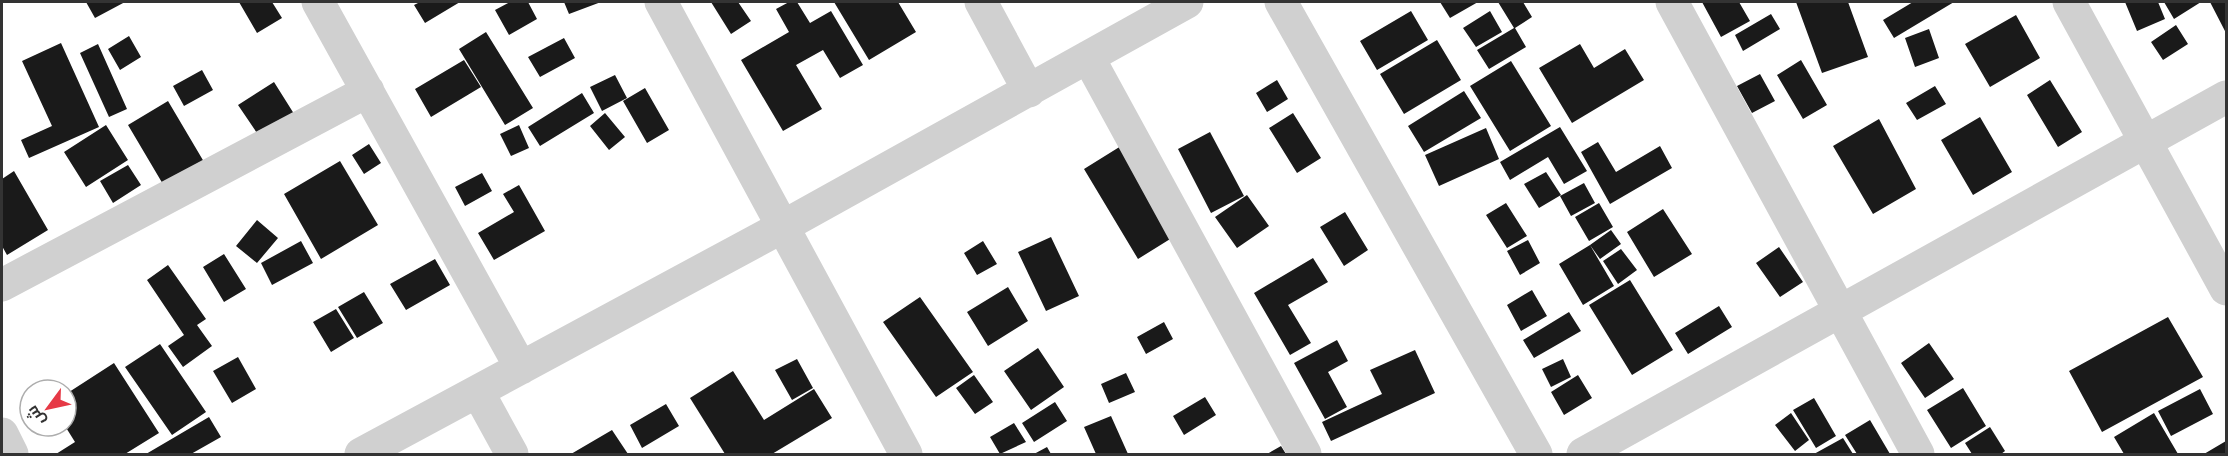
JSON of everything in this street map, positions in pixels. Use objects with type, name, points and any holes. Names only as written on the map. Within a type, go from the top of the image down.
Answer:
[{"type":"street","points":[[318,2],[521,368]]},
{"type":"street","points":[[662,2],[906,454]]},
{"type":"street","points":[[981,2],[1029,91]]},
{"type":"street","points":[[361,454],[782,227],[1187,2]]},
{"type":"street","points":[[1281,2],[1536,454]]},
{"type":"street","points":[[1672,2],[1918,454]]},
{"type":"street","points":[[2069,2],[2226,289]]},
{"type":"street","points":[[1088,57],[1305,454]]},
{"type":"street","points":[[2,285],[368,91]]},
{"type":"street","points":[[1583,454],[2226,97]]},
{"type":"street","points":[[478,392],[512,454]]},
{"type":"street","points":[[2,434],[12,454]]},
{"type":"building","points":[[86,2],[125,2],[95,18]]},
{"type":"building","points":[[239,2],[272,2],[282,18],[257,33]]},
{"type":"building","points":[[420,2],[460,2],[425,23],[414,5]]},
{"type":"building","points":[[510,2],[528,2],[537,19],[509,35],[495,10]]},
{"type":"building","points":[[564,2],[601,2],[569,14]]},
{"type":"building","points":[[711,2],[738,2],[751,21],[731,34]]},
{"type":"building","points":[[789,2],[797,2],[810,23],[831,11],[863,65],[840,78],[823,50],[796,65],[822,109],[783,131],[741,60],[789,32],[776,9]]},
{"type":"building","points":[[834,2],[898,2],[916,32],[869,60]]},
{"type":"building","points":[[1440,2],[1478,2],[1450,18]]},
{"type":"building","points":[[1498,2],[1523,2],[1532,17],[1515,28],[1526,47],[1489,69],[1477,50],[1514,28]]},
{"type":"building","points":[[1702,2],[1739,2],[1750,21],[1721,37]]},
{"type":"building","points":[[1796,2],[1848,2],[1868,57],[1822,73]]},
{"type":"building","points":[[1913,2],[1954,2],[1894,38],[1883,20]]},
{"type":"building","points":[[2125,2],[2158,2],[2165,19],[2137,31]]},
{"type":"building","points":[[2164,2],[2201,2],[2174,19]]},
{"type":"building","points":[[2210,2],[2226,2],[2226,33]]},
{"type":"building","points":[[1411,11],[1428,40],[1377,70],[1360,41]]},
{"type":"building","points":[[1490,11],[1502,32],[1476,47],[1463,28]]},
{"type":"building","points":[[1771,14],[1780,29],[1743,51],[1735,35]]},
{"type":"building","points":[[2016,15],[2040,58],[1990,87],[1965,44]]},
{"type":"building","points":[[2176,25],[2188,44],[2163,60],[2151,42]]},
{"type":"building","points":[[1929,29],[1939,58],[1915,67],[1905,38]]},
{"type":"building","points":[[486,32],[533,108],[505,125],[459,49]]},
{"type":"building","points":[[129,36],[141,57],[120,70],[108,49]]},
{"type":"building","points":[[564,38],[575,58],[540,77],[528,57]]},
{"type":"building","points":[[1437,40],[1461,80],[1404,114],[1380,74]]},
{"type":"building","points":[[61,43],[99,127],[29,158],[21,140],[52,126],[22,61]]},
{"type":"building","points":[[98,44],[127,109],[109,117],[80,53]]},
{"type":"building","points":[[1580,44],[1594,68],[1625,49],[1644,80],[1572,123],[1539,68]]},
{"type":"building","points":[[464,60],[481,87],[431,117],[415,89]]},
{"type":"building","points":[[1801,60],[1827,105],[1803,119],[1777,75]]},
{"type":"building","points":[[1511,61],[1551,126],[1510,151],[1470,86]]},
{"type":"building","points":[[202,70],[213,90],[184,106],[173,86]]},
{"type":"building","points":[[1760,74],[1775,101],[1752,113],[1737,86]]},
{"type":"building","points":[[615,75],[627,98],[602,111],[590,87]]},
{"type":"building","points":[[1277,80],[1288,99],[1267,112],[1256,93]]},
{"type":"building","points":[[2050,80],[2082,132],[2058,147],[2027,95]]},
{"type":"building","points":[[274,82],[296,117],[261,139],[238,105]]},
{"type":"building","points":[[1935,86],[1946,104],[1917,120],[1906,103]]},
{"type":"building","points":[[645,88],[669,130],[647,143],[623,101]]},
{"type":"building","points":[[1464,91],[1481,118],[1424,152],[1408,126]]},
{"type":"building","points":[[582,93],[594,113],[540,146],[528,127]]},
{"type":"building","points":[[168,101],[207,167],[167,191],[128,125]]},
{"type":"building","points":[[605,113],[625,137],[609,150],[590,126]]},
{"type":"building","points":[[1293,113],[1321,158],[1297,173],[1269,128]]},
{"type":"building","points":[[1980,117],[2012,172],[1973,195],[1941,140]]},
{"type":"building","points":[[1879,119],[1916,189],[1873,214],[1833,146]]},
{"type":"building","points":[[106,125],[128,160],[86,187],[64,152]]},
{"type":"building","points":[[519,125],[529,148],[511,156],[500,134]]},
{"type":"building","points":[[1560,127],[1587,171],[1564,184],[1548,157],[1510,180],[1500,162]]},
{"type":"building","points":[[1486,128],[1499,159],[1439,186],[1425,155]]},
{"type":"building","points":[[1210,132],[1244,196],[1211,213],[1178,149]]},
{"type":"building","points":[[1598,142],[1616,172],[1660,146],[1672,168],[1610,204],[1581,152]]},
{"type":"building","points":[[369,144],[381,163],[364,174],[352,155]]},
{"type":"building","points":[[1121,146],[1175,236],[1138,259],[1084,169]]},
{"type":"building","points":[[340,161],[378,225],[321,259],[284,194]]},
{"type":"building","points":[[128,165],[141,185],[113,203],[100,181]]},
{"type":"building","points":[[14,171],[48,230],[7,255],[2,246],[2,179]]},
{"type":"building","points":[[1546,172],[1561,195],[1539,208],[1524,184]]},
{"type":"building","points":[[482,173],[492,191],[465,206],[455,187]]},
{"type":"building","points":[[1584,183],[1595,203],[1571,216],[1560,196]]},
{"type":"building","points":[[519,185],[545,231],[494,260],[478,233],[514,212],[503,194]]},
{"type":"building","points":[[1247,195],[1269,226],[1237,248],[1215,217]]},
{"type":"building","points":[[1506,203],[1527,236],[1507,248],[1486,215]]},
{"type":"building","points":[[1599,203],[1613,227],[1589,241],[1575,217]]},
{"type":"building","points":[[1663,209],[1692,254],[1654,277],[1627,232]]},
{"type":"building","points":[[1345,212],[1368,250],[1344,266],[1320,227]]},
{"type":"building","points":[[257,220],[278,238],[257,263],[236,246]]},
{"type":"building","points":[[1611,230],[1621,244],[1600,259],[1590,245]]},
{"type":"building","points":[[1051,237],[1079,296],[1046,311],[1018,252]]},
{"type":"building","points":[[1528,240],[1540,263],[1520,275],[1507,251]]},
{"type":"building","points":[[301,241],[313,263],[272,285],[261,263]]},
{"type":"building","points":[[983,241],[997,264],[977,275],[964,253]]},
{"type":"building","points":[[1590,245],[1614,286],[1583,305],[1559,264]]},
{"type":"building","points":[[1779,247],[1803,282],[1780,297],[1756,263]]},
{"type":"building","points":[[1621,249],[1637,270],[1618,284],[1603,261]]},
{"type":"building","points":[[224,254],[246,289],[224,302],[203,267]]},
{"type":"building","points":[[1313,258],[1328,282],[1288,305],[1311,343],[1290,355],[1254,293]]},
{"type":"building","points":[[435,259],[450,285],[406,310],[390,284]]},
{"type":"building","points":[[168,265],[206,319],[197,325],[212,346],[183,367],[168,346],[184,335],[147,280]]},
{"type":"building","points":[[1630,280],[1673,350],[1632,375],[1589,305]]},
{"type":"building","points":[[1008,287],[1028,321],[988,346],[967,312]]},
{"type":"building","points":[[1532,290],[1547,316],[1521,331],[1507,305]]},
{"type":"building","points":[[364,292],[383,323],[357,338],[338,307]]},
{"type":"building","points":[[920,297],[973,372],[936,397],[883,322]]},
{"type":"building","points":[[1719,306],[1732,327],[1688,354],[1675,333]]},
{"type":"building","points":[[336,309],[354,338],[331,352],[313,322]]},
{"type":"building","points":[[1569,312],[1581,331],[1534,358],[1523,340]]},
{"type":"building","points":[[2168,317],[2203,377],[2102,432],[2069,371]]},
{"type":"building","points":[[1164,322],[1173,339],[1146,354],[1137,337]]},
{"type":"building","points":[[1337,340],[1348,361],[1328,372],[1347,407],[1325,419],[1294,363]]},
{"type":"building","points":[[1929,343],[1954,379],[1925,398],[1901,363]]},
{"type":"building","points":[[160,344],[206,412],[172,435],[125,367]]},
{"type":"building","points":[[1038,348],[1064,387],[1031,410],[1004,371]]},
{"type":"building","points":[[1415,350],[1435,393],[1331,441],[1322,422],[1382,394],[1370,370]]},
{"type":"building","points":[[238,357],[256,389],[232,403],[213,371]]},
{"type":"building","points":[[797,359],[813,388],[792,400],[775,370]]},
{"type":"building","points":[[1563,359],[1571,377],[1551,387],[1542,369]]},
{"type":"building","points":[[114,363],[159,433],[125,454],[56,454],[75,442],[72,438],[78,438],[78,386]]},
{"type":"building","points":[[733,371],[764,420],[814,389],[832,418],[772,454],[725,454],[690,398]]},
{"type":"building","points":[[1126,373],[1135,392],[1109,403],[1101,384]]},
{"type":"building","points":[[974,375],[993,402],[975,414],[956,388]]},
{"type":"building","points":[[1578,375],[1592,398],[1564,415],[1551,392]]},
{"type":"building","points":[[1963,388],[1986,426],[1951,448],[1927,410]]},
{"type":"building","points":[[2200,389],[2213,414],[2171,436],[2158,411]]},
{"type":"building","points":[[1205,397],[1216,415],[1184,435],[1173,416]]},
{"type":"building","points":[[1814,398],[1836,436],[1816,448],[1793,410]]},
{"type":"building","points":[[1055,402],[1067,421],[1034,442],[1022,423]]},
{"type":"building","points":[[666,404],[679,426],[642,448],[630,425]]},
{"type":"building","points":[[1791,413],[1809,440],[1795,451],[1775,425]]},
{"type":"building","points":[[2154,413],[2178,454],[2124,454],[2114,437]]},
{"type":"building","points":[[1111,416],[1128,454],[1096,454],[1084,427]]},
{"type":"building","points":[[209,417],[221,437],[191,454],[146,454]]},
{"type":"building","points":[[1870,420],[1890,454],[1857,454],[1845,435]]},
{"type":"building","points":[[1014,423],[1026,442],[1000,454],[990,437]]},
{"type":"building","points":[[1990,427],[2005,451],[2001,454],[1972,454],[1965,443]]},
{"type":"building","points":[[612,430],[628,454],[571,454]]},
{"type":"building","points":[[1843,438],[1853,454],[1814,454]]},
{"type":"building","points":[[2226,441],[2226,454],[2204,454]]},
{"type":"building","points":[[1281,446],[1286,454],[1267,454]]},
{"type":"building","points":[[1047,447],[1051,454],[1034,454]]}]
